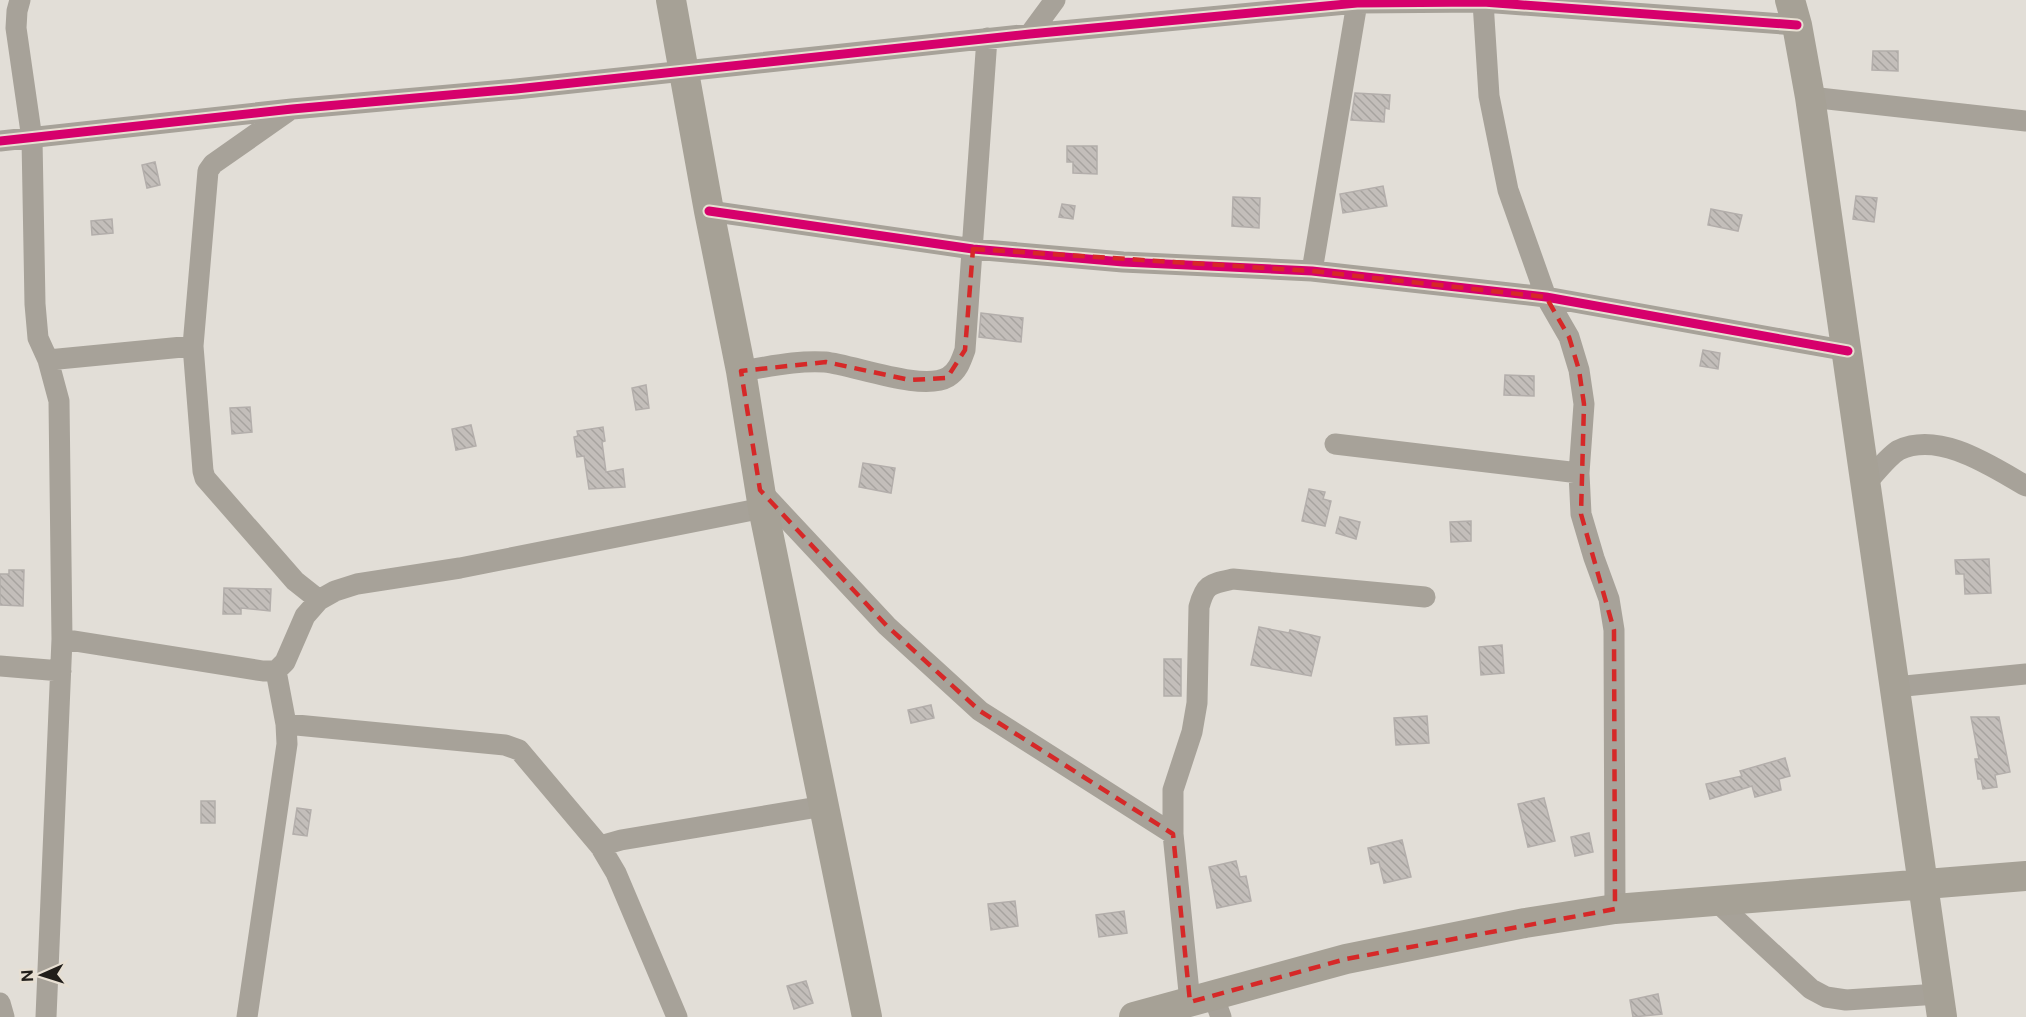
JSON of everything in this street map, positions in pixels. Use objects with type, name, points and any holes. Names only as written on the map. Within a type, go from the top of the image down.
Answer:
[{"type":"street","points":[[20,0],[16,28],[32,139],[35,304],[38,338],[48,360],[59,401],[62,639],[46,1017]]},
{"type":"street","points":[[671,0],[741,371],[761,499],[867,1017]]},
{"type":"street","points":[[1030,34],[1055,0]]},
{"type":"street","points":[[0,141],[1334,2],[1483,2],[1794,13],[1810,97],[1848,351],[1941,1005],[1846,1009],[1811,989],[1716,901]]},
{"type":"street","points":[[1483,2],[1489,96],[1506,180],[1545,297],[1569,338],[1579,370],[1584,404],[1579,473],[1581,514],[1609,598],[1614,630],[1615,909]]},
{"type":"street","points":[[1312,272],[1357,3]]},
{"type":"street","points":[[741,371],[806,362],[826,362],[910,380],[940,380],[947,378],[959,365],[965,350],[987,38]]},
{"type":"street","points":[[1810,97],[2026,121]]},
{"type":"street","points":[[292,109],[213,164],[208,171],[193,346],[205,478],[295,581],[319,600]]},
{"type":"street","points":[[709,211],[973,249],[1124,262],[1312,272],[1545,297],[1848,351]]},
{"type":"street","points":[[48,360],[193,346]]},
{"type":"street","points":[[1335,444],[1579,473]]},
{"type":"street","points":[[1866,483],[1897,451],[1918,445],[1945,447],[1971,455],[2026,486]]},
{"type":"street","points":[[62,639],[263,671],[276,670],[285,662],[305,616],[319,600],[335,591],[357,584],[460,568],[761,499]]},
{"type":"street","points":[[761,499],[887,626],[980,711],[1173,834]]},
{"type":"street","points":[[1208,1005],[1173,834],[1173,790],[1192,732],[1197,703],[1199,607],[1203,592],[1211,584],[1233,579],[1425,597]]},
{"type":"street","points":[[0,666],[61,671]]},
{"type":"street","points":[[247,1017],[287,744],[286,724],[276,670]]},
{"type":"street","points":[[1895,687],[2026,674]]},
{"type":"street","points":[[286,724],[505,745],[519,750],[600,846],[616,873],[677,1017]]},
{"type":"street","points":[[600,846],[621,840],[824,806]]},
{"type":"street","points":[[1134,1017],[1208,1005],[1346,959],[1432,941],[1615,909],[2026,876]]},
{"type":"street","points":[[0,1003],[4,1017]]},
{"type":"highlighted area","points":[[973,249],[1312,271],[1546,297],[1569,337],[1579,370],[1584,404],[1581,514],[1614,630],[1615,909],[1346,959],[1190,1002],[1173,834],[980,711],[887,626],[760,490],[741,371],[826,362],[910,380],[947,378],[965,350]]},
{"type":"building","points":[[1873,51],[1898,51],[1898,71],[1872,70]]},
{"type":"building","points":[[1355,93],[1390,95],[1389,109],[1385,108],[1384,122],[1351,120]]},
{"type":"building","points":[[1067,146],[1097,146],[1097,174],[1073,173],[1073,162],[1067,162]]},
{"type":"building","points":[[155,162],[160,185],[147,188],[142,165]]},
{"type":"building","points":[[1383,186],[1387,206],[1343,213],[1340,194]]},
{"type":"building","points":[[1856,196],[1877,198],[1874,222],[1853,219]]},
{"type":"building","points":[[1233,197],[1260,198],[1259,228],[1232,226]]},
{"type":"building","points":[[1062,204],[1075,206],[1073,219],[1059,217]]},
{"type":"building","points":[[1711,209],[1742,215],[1738,231],[1708,225]]},
{"type":"building","points":[[112,219],[113,233],[92,235],[91,221]]},
{"type":"building","points":[[981,313],[1023,318],[1021,342],[979,337]]},
{"type":"building","points":[[1703,350],[1720,353],[1718,369],[1700,366]]},
{"type":"building","points":[[1505,375],[1534,376],[1534,396],[1504,395]]},
{"type":"building","points":[[646,385],[649,408],[636,410],[632,388]]},
{"type":"building","points":[[250,407],[252,432],[232,434],[230,408]]},
{"type":"building","points":[[471,425],[476,446],[456,450],[452,429]]},
{"type":"building","points":[[603,427],[605,441],[602,442],[606,472],[623,469],[625,487],[589,489],[584,456],[577,457],[574,437],[578,436],[577,431]]},
{"type":"building","points":[[863,463],[895,468],[891,493],[859,487]]},
{"type":"building","points":[[1309,489],[1325,492],[1323,499],[1331,501],[1325,526],[1302,521]]},
{"type":"building","points":[[1340,517],[1360,522],[1356,539],[1336,533]]},
{"type":"building","points":[[1471,521],[1471,541],[1451,542],[1450,522]]},
{"type":"building","points":[[1989,559],[1991,593],[1965,594],[1964,574],[1956,574],[1955,560]]},
{"type":"building","points":[[9,570],[24,570],[23,606],[0,605],[0,574],[9,574]]},
{"type":"building","points":[[224,588],[271,589],[270,611],[241,608],[241,614],[223,614]]},
{"type":"building","points":[[1259,627],[1289,633],[1290,630],[1320,637],[1311,676],[1251,665]]},
{"type":"building","points":[[1502,645],[1504,673],[1481,675],[1479,647]]},
{"type":"building","points":[[1164,659],[1181,659],[1181,696],[1164,696]]},
{"type":"building","points":[[931,705],[934,718],[911,723],[908,710]]},
{"type":"building","points":[[1427,716],[1429,743],[1396,745],[1394,718]]},
{"type":"building","points":[[1971,717],[1999,717],[2010,772],[1995,775],[1997,787],[1983,789],[1981,779],[1978,779],[1975,759],[1979,759]]},
{"type":"building","points":[[1785,758],[1790,776],[1779,779],[1781,790],[1755,797],[1752,786],[1710,799],[1706,784],[1742,776],[1740,771]]},
{"type":"building","points":[[1544,798],[1555,841],[1528,847],[1518,804]]},
{"type":"building","points":[[201,801],[215,801],[215,823],[201,823]]},
{"type":"building","points":[[297,808],[311,810],[307,836],[293,834]]},
{"type":"building","points":[[1589,833],[1593,852],[1575,856],[1571,837]]},
{"type":"building","points":[[1402,840],[1411,877],[1384,883],[1379,862],[1371,864],[1368,848]]},
{"type":"building","points":[[1236,861],[1240,877],[1246,876],[1251,901],[1217,908],[1209,867]]},
{"type":"building","points":[[1015,901],[1018,926],[991,930],[988,904]]},
{"type":"building","points":[[1124,911],[1127,933],[1099,937],[1096,915]]},
{"type":"building","points":[[806,981],[813,1003],[794,1009],[787,986]]},
{"type":"building","points":[[1658,994],[1662,1014],[1633,1017],[1630,1000]]},
{"type":"cycle path","points":[[0,141],[292,109],[516,89],[1030,34],[1357,3],[1483,2],[1797,25]]},
{"type":"cycle path","points":[[709,211],[973,249],[1123,262],[1312,271],[1546,297],[1848,351]]}]
